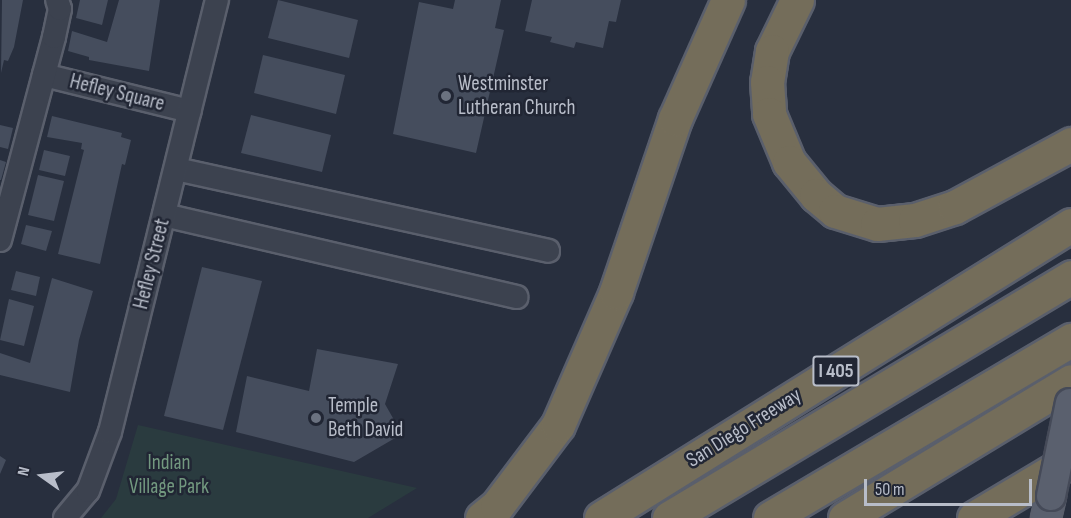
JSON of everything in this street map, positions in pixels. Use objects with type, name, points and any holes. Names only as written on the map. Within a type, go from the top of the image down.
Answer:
[{"type":"highway","points":[[482,518],[497,506],[558,424],[616,292],[675,119],[728,0]]},
{"type":"highway","points":[[797,0],[772,51],[767,82],[769,114],[789,162],[816,195],[835,211],[877,224],[915,220],[955,207],[1071,144]]},
{"type":"highway","name":"San Diego Freeway","points":[[601,518],[1071,225]]},
{"type":"highway","points":[[669,518],[1071,277]]},
{"type":"highway","points":[[770,518],[1071,340]]},
{"type":"highway","points":[[844,518],[1071,381]]},
{"type":"highway","points":[[974,518],[1071,460]]},
{"type":"main road","points":[[1049,507],[1071,397]]},
{"type":"street","name":"Hefley Square","points":[[0,240],[60,9],[57,0]]},
{"type":"street","name":"Hefley Street","points":[[65,518],[88,491],[110,432],[217,0]]},
{"type":"street","name":"Hefley Square","points":[[44,75],[190,111]]},
{"type":"street","points":[[176,169],[548,251]]},
{"type":"street","points":[[164,215],[517,297]]},
{"type":"green space","name":"Indian Village Park","points":[[138,425],[417,488],[368,518],[101,518],[116,499]]},
{"type":"building","points":[[2,0],[23,0],[14,47],[8,61],[4,60],[1,73]]},
{"type":"building","points":[[80,0],[108,0],[102,25],[76,18]]},
{"type":"building","points":[[119,0],[160,0],[149,71],[89,60],[89,57],[68,51],[72,31],[107,42]]},
{"type":"building","points":[[278,0],[358,20],[349,58],[268,38]]},
{"type":"building","name":"Westminster Lutheran Church","points":[[455,0],[501,0],[495,28],[504,30],[476,153],[393,134],[419,2],[453,9]]},
{"type":"building","name":"Westminster Lutheran Church","points":[[532,0],[621,0],[616,22],[609,21],[603,48],[576,42],[574,48],[550,42],[552,37],[525,31]]},
{"type":"building","points":[[263,55],[345,75],[336,114],[254,93]]},
{"type":"building","points":[[251,115],[331,135],[322,172],[241,153]]},
{"type":"building","points":[[52,116],[122,133],[121,137],[131,140],[125,165],[122,164],[100,264],[58,254],[84,150],[81,149],[82,143],[47,137]]},
{"type":"building","points":[[0,125],[13,128],[8,149],[0,147]]},
{"type":"building","points":[[44,150],[70,156],[65,176],[39,170]]},
{"type":"building","points":[[0,160],[6,162],[1,180],[0,180]]},
{"type":"building","points":[[38,175],[64,181],[54,221],[28,215]]},
{"type":"building","points":[[26,225],[52,231],[46,251],[21,244]]},
{"type":"building","points":[[202,267],[262,281],[223,430],[164,416]]},
{"type":"building","points":[[16,271],[40,277],[36,296],[11,290]]},
{"type":"building","points":[[52,278],[93,291],[79,340],[70,392],[0,375],[0,353],[30,363]]},
{"type":"building","points":[[9,299],[34,306],[24,346],[0,340]]},
{"type":"building","name":"Temple Beth David","points":[[317,349],[398,364],[385,404],[402,434],[354,462],[236,432],[247,376],[309,391]]},
{"type":"building","points":[[0,456],[6,460],[0,474]]},
{"type":"place","name":"Westminster Lutheran Church","points":[[446,96]]},
{"type":"place","name":"Temple Beth David","points":[[316,418]]}]
